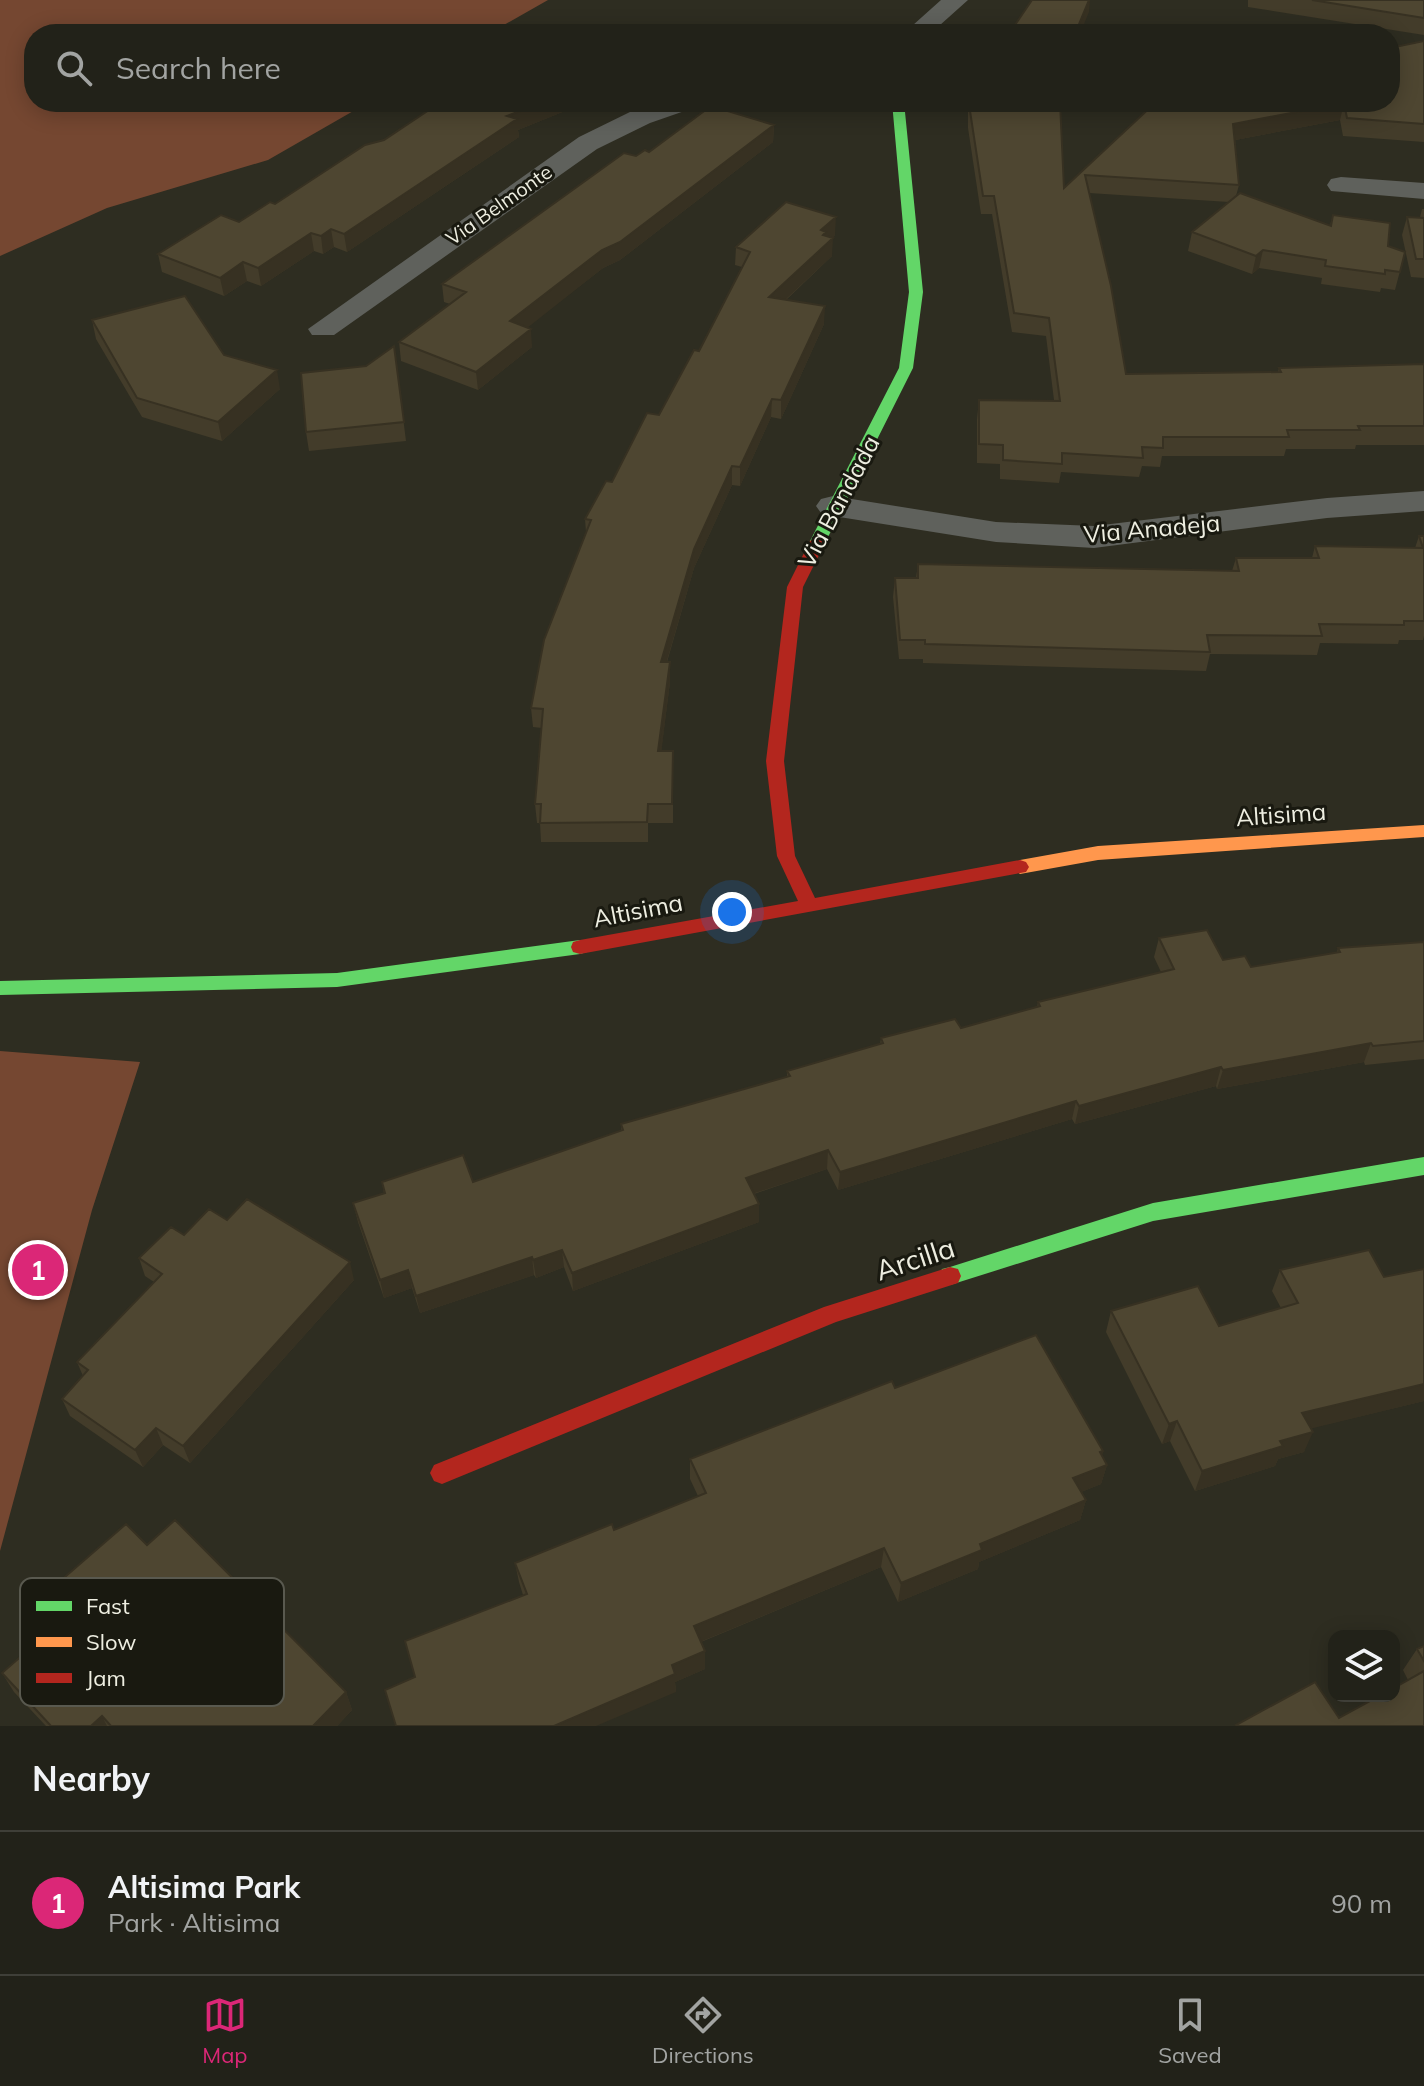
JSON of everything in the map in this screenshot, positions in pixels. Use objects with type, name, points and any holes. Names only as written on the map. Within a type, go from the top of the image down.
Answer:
[{"type":"street","points":[[927,24],[956,0]]},
{"type":"street","name":"Via Belmonte","points":[[323,329],[588,143],[656,112]]},
{"type":"street","name":"Via Bandada","points":[[808,903],[786,856],[775,761],[795,587],[833,506],[883,418],[906,368],[916,292],[899,112]]},
{"type":"street","points":[[1341,185],[1424,191]]},
{"type":"street","name":"Via Anadeja","points":[[833,506],[996,532],[1094,537],[1327,508],[1424,501]]},
{"type":"street","name":"Altisima","points":[[0,988],[337,980],[523,957],[808,903],[1098,853],[1424,831]]},
{"type":"street","name":"Arcilla","points":[[442,1473],[832,1314],[1153,1212],[1398,1167],[1424,1166]]},
{"type":"shaded area","points":[[0,0],[548,0],[506,24],[24,24],[24,112],[352,112],[268,160],[107,208],[0,256]]},
{"type":"shaded area","points":[[0,1051],[140,1062],[92,1210],[0,1551]]},
{"type":"building","points":[[1032,0],[1089,0],[1079,24],[1016,24]]},
{"type":"building","points":[[1312,0],[1424,0],[1424,18]]},
{"type":"building","points":[[1424,41],[1424,124],[1347,118],[1346,112],[1400,112],[1400,46]]},
{"type":"building","points":[[426,112],[517,112],[507,116],[517,119],[344,234],[331,229],[321,236],[311,233],[258,268],[243,262],[220,278],[158,254],[221,215],[239,222],[270,202],[275,204],[365,145],[384,140]]},
{"type":"building","points":[[703,112],[731,112],[774,125],[510,321],[531,329],[476,372],[399,342],[466,292],[442,284],[624,153],[636,156],[645,150],[649,152]]},
{"type":"building","points":[[970,112],[1060,112],[1064,188],[1145,112],[1296,112],[1233,124],[1239,185],[1085,175],[1111,286],[1126,374],[1281,372],[1279,368],[1424,364],[1424,426],[1287,430],[1289,437],[1163,437],[1163,448],[1142,447],[1143,458],[1062,453],[1062,464],[1003,460],[1003,445],[979,444],[979,400],[1060,401],[1049,318],[1014,313],[994,196],[983,196]]},
{"type":"building","points":[[1240,193],[1331,226],[1333,215],[1390,223],[1388,246],[1405,252],[1400,272],[1385,270],[1385,274],[1325,266],[1326,260],[1263,250],[1256,256],[1192,232]]},
{"type":"building","points":[[786,202],[836,217],[821,230],[826,232],[823,235],[833,238],[769,297],[825,306],[781,400],[772,399],[740,467],[732,466],[694,549],[661,662],[670,662],[658,751],[673,751],[672,804],[648,804],[647,822],[540,823],[541,804],[535,804],[543,709],[531,708],[544,640],[591,520],[585,519],[606,481],[612,482],[647,413],[659,415],[694,350],[699,351],[750,252],[736,247]]},
{"type":"building","points":[[1407,217],[1424,218],[1424,259],[1416,259]]},
{"type":"building","points":[[185,296],[224,355],[277,370],[218,422],[137,398],[92,320]]},
{"type":"building","points":[[394,346],[404,422],[306,432],[301,373],[366,366]]},
{"type":"building","points":[[1419,536],[1424,536],[1424,621],[1404,621],[1404,625],[1319,624],[1322,636],[1207,635],[1210,652],[925,644],[925,640],[900,640],[895,578],[918,578],[918,564],[1239,571],[1236,558],[1319,558],[1315,546],[1423,548]]},
{"type":"building","points":[[1207,930],[1223,960],[1245,956],[1251,967],[1340,952],[1338,948],[1424,942],[1424,1041],[1373,1046],[1371,1043],[1223,1070],[1221,1067],[1079,1106],[1076,1101],[840,1172],[828,1150],[746,1178],[759,1204],[572,1273],[562,1250],[416,1296],[408,1270],[380,1280],[353,1203],[385,1193],[382,1182],[463,1155],[473,1182],[623,1130],[621,1124],[790,1076],[787,1071],[883,1043],[881,1038],[955,1019],[961,1028],[1040,1006],[1038,1002],[1174,969],[1159,938]]},
{"type":"building","points":[[247,1199],[350,1262],[183,1446],[156,1428],[135,1450],[62,1399],[88,1370],[77,1362],[162,1274],[139,1258],[171,1227],[184,1235],[209,1209],[227,1220]]},
{"type":"building","points":[[1369,1250],[1384,1277],[1424,1269],[1424,1384],[1302,1413],[1313,1432],[1280,1441],[1283,1446],[1202,1471],[1177,1421],[1169,1424],[1111,1311],[1198,1286],[1219,1326],[1298,1303],[1280,1270]]},
{"type":"building","points":[[1036,1335],[1103,1451],[1100,1452],[1107,1465],[1073,1478],[1086,1500],[980,1544],[982,1550],[901,1583],[884,1548],[694,1626],[705,1651],[672,1665],[675,1674],[554,1726],[396,1726],[385,1690],[415,1677],[405,1641],[527,1594],[515,1563],[612,1524],[614,1530],[706,1493],[690,1459],[892,1381],[895,1388]]},
{"type":"building","points":[[175,1520],[233,1578],[64,1578],[126,1524],[147,1545]]},
{"type":"building","points":[[284,1630],[346,1692],[313,1726],[111,1726],[102,1716],[91,1726],[51,1726],[33,1706],[284,1706]]},
{"type":"building","points":[[1424,1646],[1424,1661],[1417,1649]]},
{"type":"building","points":[[20,1657],[20,1692],[2,1673]]},
{"type":"building","points":[[1424,1671],[1424,1726],[1236,1725],[1315,1682],[1339,1718],[1368,1702],[1400,1702],[1400,1685]]},
{"type":"traffic: fast","points":[[818,541],[906,368],[916,292],[899,112]]},
{"type":"traffic: fast","points":[[0,988],[337,980],[580,947]]},
{"type":"traffic: fast","points":[[950,1276],[1153,1212],[1424,1166]]},
{"type":"traffic: slow","points":[[1020,867],[1098,853],[1424,831]]},
{"type":"traffic: jam","points":[[808,903],[786,856],[775,761],[795,587],[818,541]]},
{"type":"traffic: jam","points":[[580,947],[1020,867]]},
{"type":"traffic: jam","points":[[442,1473],[832,1314],[950,1276]]},
{"type":"place","name":"Altisima Park","points":[[38,1270]]}]
